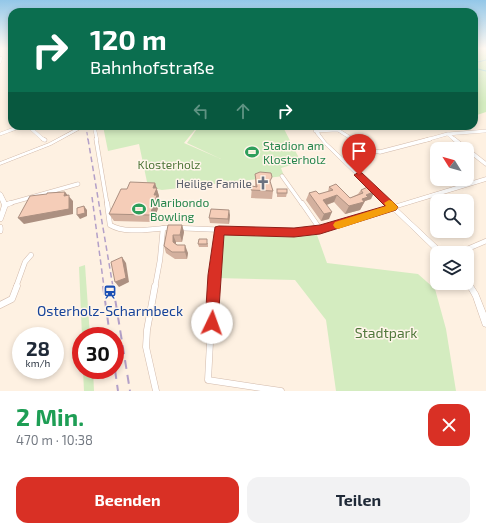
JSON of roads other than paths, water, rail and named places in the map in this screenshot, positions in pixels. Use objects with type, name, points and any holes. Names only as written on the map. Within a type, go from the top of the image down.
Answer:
[{"type":"street","points":[[0,134],[11,130]]},
{"type":"street","points":[[33,130],[45,140]]},
{"type":"street","points":[[0,164],[50,144],[76,130]]},
{"type":"street","points":[[95,130],[110,226],[124,231],[163,228],[294,232],[320,229],[486,178]]},
{"type":"street","points":[[316,130],[327,145],[434,246]]},
{"type":"street","points":[[338,130],[374,151],[380,152],[447,134],[486,131]]},
{"type":"street","points":[[447,134],[486,164]]},
{"type":"street","points":[[282,176],[320,229]]},
{"type":"street","points":[[5,205],[78,184]]},
{"type":"street","points":[[0,194],[5,205],[4,212],[0,219]]},
{"type":"street","points":[[156,391],[146,347],[147,330],[160,260],[163,228]]},
{"type":"street","points":[[219,230],[214,275],[208,380],[281,391]]},
{"type":"street","points":[[474,246],[486,241]]},
{"type":"street","points":[[0,305],[12,299],[25,262],[31,255]]},
{"type":"street","points":[[473,290],[486,323]]},
{"type":"waterway","points":[[478,69],[486,71]]},
{"type":"railway","points":[[87,130],[88,140]]},
{"type":"railway","points":[[88,139],[113,287]]},
{"type":"railway","points":[[92,197],[104,287]]},
{"type":"railway","points":[[103,286],[109,327]]},
{"type":"railway","points":[[113,286],[130,391]]},
{"type":"railway","points":[[116,379],[118,391]]},
{"type":"place","name":"Stadion am Klosterholz","points":[[252,152]]},
{"type":"place","name":"Heilige Famile","points":[[263,183]]},
{"type":"place","name":"Maribondo Bowling","points":[[139,209]]},
{"type":"place","name":"Osterholz-Scharmbeck","points":[[110,292]]},
{"type":"park label","name":"Klosterholz","points":[[169,164]]},
{"type":"park label","name":"Stadtpark","points":[[386,332]]}]
